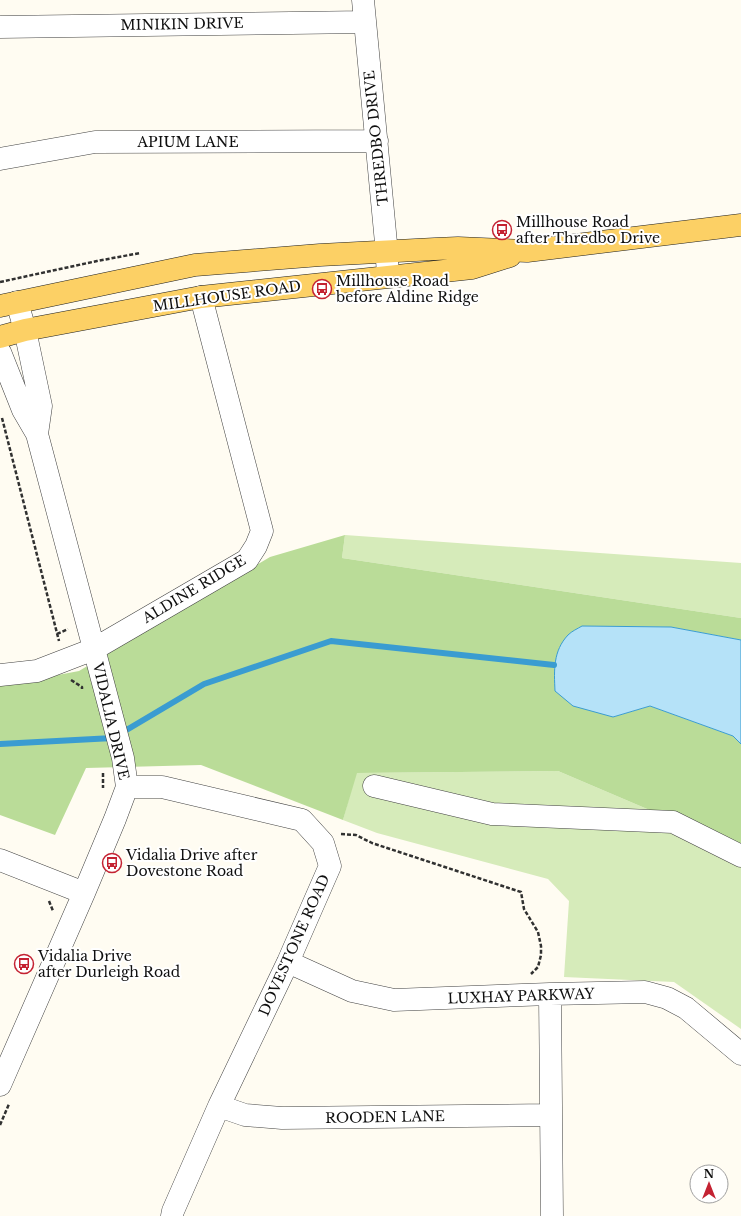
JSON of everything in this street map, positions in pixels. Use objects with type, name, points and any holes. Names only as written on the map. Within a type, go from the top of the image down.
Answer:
[{"type":"main road","name":"MILLHOUSE ROAD","points":[[8,304],[195,266],[320,256],[458,248],[527,251],[741,225]]},
{"type":"main road","name":"MILLHOUSE ROAD","points":[[0,337],[25,330],[201,297],[472,268],[527,251]]},
{"type":"street","name":"THREDBO DRIVE","points":[[362,0],[377,141],[388,276]]},
{"type":"street","name":"MINIKIN DRIVE","points":[[0,27],[365,22]]},
{"type":"street","name":"APIUM LANE","points":[[0,158],[96,142],[377,141]]},
{"type":"street","name":"ALDINE RIDGE","points":[[0,675],[37,672],[94,649],[247,560],[256,546],[262,531],[201,297]]},
{"type":"street","name":"VIDALIA DRIVE","points":[[8,304],[25,330],[41,406],[37,434]]},
{"type":"street","name":"VIDALIA DRIVE","points":[[0,352],[23,410],[37,434],[123,758],[127,786],[84,893],[1,1080]]},
{"type":"street","name":"DOVESTONE ROAD","points":[[127,786],[162,787],[302,820],[323,843],[330,866],[288,962],[219,1106],[172,1216]]},
{"type":"street","points":[[374,786],[492,814],[673,822],[741,856]]},
{"type":"street","points":[[0,860],[84,893]]},
{"type":"street","name":"LUXHAY PARKWAY","points":[[288,962],[352,991],[394,1000],[645,992],[667,998],[686,1008],[741,1054]]},
{"type":"street","points":[[550,994],[552,1216]]},
{"type":"street","name":"ROODEN LANE","points":[[219,1106],[245,1114],[282,1118],[551,1115]]},
{"type":"path","points":[[2,417],[68,678],[82,687],[83,693]]},
{"type":"path","points":[[102,768],[103,793]]},
{"type":"path","points":[[52,881],[46,895],[54,914]]},
{"type":"green space","points":[[345,535],[741,563],[741,618],[342,558]]},
{"type":"green space","points":[[345,535],[342,558],[741,618],[741,640],[671,627],[582,626],[613,717],[650,706],[733,736],[741,744],[741,849],[558,771],[357,773],[343,820],[201,765],[86,768],[55,835],[0,815],[0,686],[79,671],[270,557]]},
{"type":"green space","points":[[558,771],[741,849],[741,1029],[674,982],[564,977],[569,901],[548,879],[377,833],[343,820],[356,773]]},
{"type":"water","points":[[582,626],[671,627],[741,640],[741,744],[733,736],[650,706],[613,717],[573,706],[555,691],[554,676],[557,654],[563,641],[573,631]]},
{"type":"waterway","points":[[0,744],[113,738],[204,684],[331,641],[554,665]]},
{"type":"place","name":"Millhouse Road after Thredbo Drive","points":[[502,230]]},
{"type":"place","name":"Millhouse Road before Aldine Ridge","points":[[322,289]]},
{"type":"place","name":"Vidalia Drive after Dovestone Road","points":[[112,863]]},
{"type":"place","name":"Vidalia Drive after Durleigh Road","points":[[24,964]]}]
